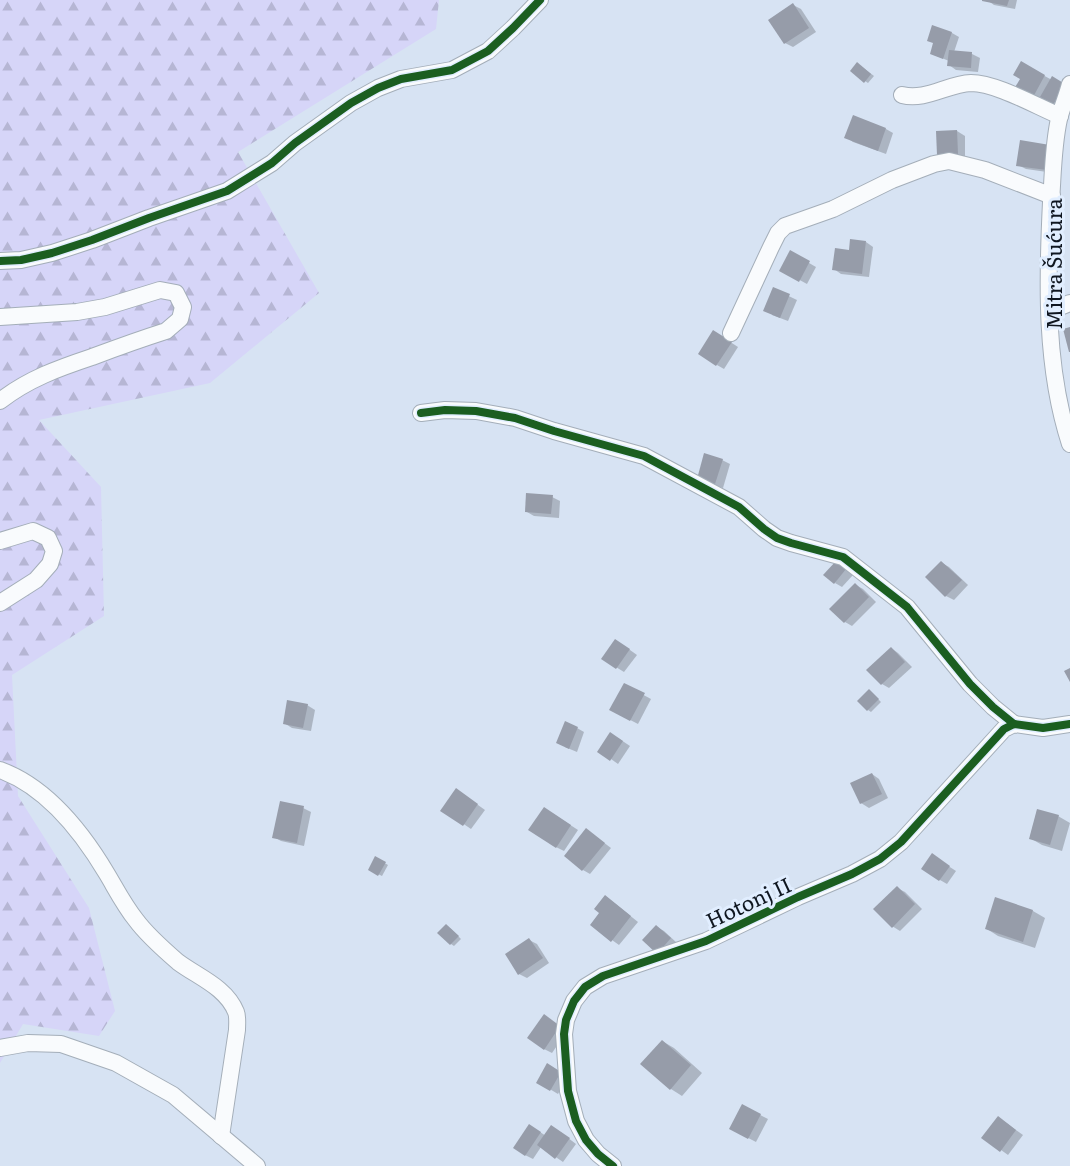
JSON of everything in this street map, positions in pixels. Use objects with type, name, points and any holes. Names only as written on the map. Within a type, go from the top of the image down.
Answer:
[{"type":"street","points":[[0,261],[21,260],[62,250],[227,190],[272,163],[295,142],[378,88],[400,79],[452,70],[488,51],[540,0]]},
{"type":"street","points":[[902,95],[922,96],[957,85],[972,83],[1005,92],[1060,116]]},
{"type":"street","name":"Mitra Šućura","points":[[1070,84],[1056,137],[1049,280],[1054,383],[1070,444]]},
{"type":"street","points":[[731,333],[778,233],[786,226],[833,209],[892,180],[934,164],[949,161],[985,170],[1052,196]]},
{"type":"street","points":[[0,317],[77,312],[105,307],[160,290],[176,293],[183,307],[180,319],[166,331],[54,370],[31,380],[0,401]]},
{"type":"street","points":[[1050,310],[1070,303]]},
{"type":"street","points":[[421,413],[445,410],[465,411],[515,418],[644,456],[739,507],[777,538],[843,557],[907,607],[970,684],[1014,724],[1043,728],[1070,724]]},
{"type":"street","points":[[0,541],[33,531],[48,538],[54,551],[51,564],[36,580],[0,603]]},
{"type":"street","name":"Hotonj II","points":[[613,1166],[585,1140],[576,1121],[568,1091],[564,1034],[566,1020],[574,1000],[585,987],[603,976],[706,941],[880,859],[901,842],[998,735],[1014,724]]},
{"type":"street","points":[[0,770],[25,782],[51,802],[91,850],[137,922],[166,951],[213,985],[229,1000],[237,1014],[237,1030],[221,1136]]},
{"type":"street","points":[[0,1048],[28,1043],[61,1044],[116,1064],[173,1095],[257,1166]]},
{"type":"green space","points":[[0,0],[439,0],[436,29],[238,152],[319,293],[210,383],[39,420],[101,487],[104,616],[12,675],[18,796],[89,908],[115,1011],[99,1036],[23,1024],[0,1063]]},
{"type":"building","points":[[982,0],[1009,0],[1007,6]]},
{"type":"building","points":[[793,3],[809,28],[784,44],[768,20]]},
{"type":"building","points":[[932,25],[952,32],[943,59],[930,54],[933,43],[927,41]]},
{"type":"building","points":[[949,50],[972,52],[971,68],[947,66]]},
{"type":"building","points":[[1021,61],[1045,75],[1032,99],[1014,89],[1020,79],[1013,75]]},
{"type":"building","points":[[857,62],[871,74],[864,83],[850,71]]},
{"type":"building","points":[[1052,76],[1065,84],[1053,105],[1040,97]]},
{"type":"building","points":[[853,115],[886,128],[878,151],[844,138]]},
{"type":"building","points":[[957,130],[958,154],[937,155],[936,131]]},
{"type":"building","points":[[1020,140],[1050,145],[1047,170],[1016,166]]},
{"type":"building","points":[[850,239],[866,241],[862,274],[832,270],[835,248],[849,250]]},
{"type":"building","points":[[790,250],[810,261],[799,282],[779,271]]},
{"type":"building","points":[[773,287],[790,294],[780,318],[763,311]]},
{"type":"building","points":[[1070,327],[1070,352],[1069,352],[1063,329]]},
{"type":"building","points":[[713,330],[732,342],[716,366],[698,354]]},
{"type":"building","points":[[704,453],[723,459],[715,484],[697,479]]},
{"type":"building","points":[[526,493],[553,495],[551,514],[525,512]]},
{"type":"building","points":[[836,561],[846,569],[834,584],[823,575]]},
{"type":"building","points":[[941,561],[962,580],[945,597],[925,577]]},
{"type":"building","points":[[855,583],[869,597],[844,623],[829,609]]},
{"type":"building","points":[[615,639],[630,649],[616,669],[601,659]]},
{"type":"building","points":[[891,647],[905,662],[881,685],[866,670]]},
{"type":"building","points":[[1070,668],[1070,682],[1064,671]]},
{"type":"building","points":[[624,683],[645,693],[630,721],[609,710]]},
{"type":"building","points":[[869,689],[879,699],[867,711],[857,701]]},
{"type":"building","points":[[287,700],[308,704],[303,728],[283,724]]},
{"type":"building","points":[[565,721],[578,727],[569,749],[556,743]]},
{"type":"building","points":[[610,732],[623,741],[610,761],[597,752]]},
{"type":"building","points":[[872,773],[882,794],[860,804],[850,783]]},
{"type":"building","points":[[456,788],[478,804],[463,826],[440,811]]},
{"type":"building","points":[[280,801],[304,806],[297,843],[272,838]]},
{"type":"building","points":[[544,807],[571,825],[556,848],[528,830]]},
{"type":"building","points":[[1037,809],[1059,815],[1050,845],[1029,839]]},
{"type":"building","points":[[586,828],[605,843],[582,871],[564,856]]},
{"type":"building","points":[[932,853],[950,866],[939,881],[921,869]]},
{"type":"building","points":[[375,856],[386,862],[378,876],[368,870]]},
{"type":"building","points":[[897,886],[915,904],[892,928],[873,909]]},
{"type":"building","points":[[605,895],[631,916],[611,942],[590,925],[599,913],[594,909]]},
{"type":"building","points":[[995,897],[1033,910],[1023,942],[985,929]]},
{"type":"building","points":[[446,924],[459,936],[450,945],[437,933]]},
{"type":"building","points":[[656,925],[671,938],[657,954],[642,940]]},
{"type":"building","points":[[529,938],[543,958],[518,975],[505,954]]},
{"type":"building","points":[[544,1014],[560,1026],[544,1050],[527,1038]]},
{"type":"building","points":[[662,1040],[691,1065],[670,1090],[640,1064]]},
{"type":"building","points":[[547,1063],[561,1072],[550,1091],[536,1083]]},
{"type":"building","points":[[742,1104],[761,1114],[748,1139],[729,1129]]},
{"type":"building","points":[[998,1116],[1016,1130],[1000,1152],[981,1138]]},
{"type":"building","points":[[529,1124],[541,1132],[525,1156],[513,1148]]},
{"type":"building","points":[[551,1125],[570,1138],[555,1159],[537,1145]]},
{"type":"cycle path","points":[[0,261],[21,260],[52,253],[227,191],[272,163],[295,143],[351,103],[378,88],[401,79],[452,70],[488,51],[540,0]]},
{"type":"cycle path","points":[[421,413],[445,410],[476,411],[515,418],[644,456],[739,507],[777,538],[843,557],[907,607],[970,684],[1014,724]]},
{"type":"cycle path","points":[[613,1166],[586,1140],[576,1121],[568,1091],[564,1034],[566,1020],[574,1001],[585,987],[603,976],[706,941],[880,859],[901,842],[1004,729],[1014,724],[1043,728],[1070,724]]}]
